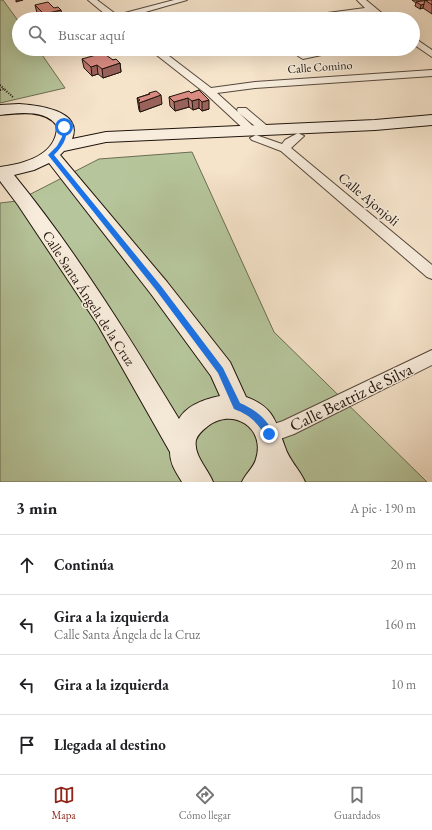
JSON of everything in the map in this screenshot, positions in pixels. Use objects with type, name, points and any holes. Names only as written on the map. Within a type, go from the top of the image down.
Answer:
[{"type":"street","points":[[92,0],[107,12]]},
{"type":"street","points":[[141,12],[183,0]]},
{"type":"street","points":[[361,0],[376,12]]},
{"type":"street","points":[[352,12],[372,9]]},
{"type":"street","points":[[420,45],[432,54]]},
{"type":"street","name":"Calle Ajonjoli","points":[[164,56],[209,91],[258,133],[285,149],[432,274]]},
{"type":"street","name":"Calle Comino","points":[[209,91],[228,87],[432,73]]},
{"type":"street","name":"Calle Ajonjoli","points":[[228,87],[225,93],[226,97],[258,133]]},
{"type":"street","points":[[4,101],[46,111],[58,118],[64,127],[64,137],[55,151]]},
{"type":"street","points":[[1,172],[31,165],[55,151],[106,137],[258,133],[432,120]]},
{"type":"street","points":[[258,133],[298,136],[375,125]]},
{"type":"street","points":[[64,127],[106,137]]},
{"type":"street","points":[[285,149],[289,142],[298,136]]},
{"type":"street","points":[[55,151],[221,370],[237,406]]},
{"type":"street","name":"Calle Santa Ángela de la Cruz","points":[[1,172],[25,201],[106,319],[182,448],[184,461],[191,474],[199,482]]},
{"type":"street","name":"Calle Beatriz de Silva","points":[[271,443],[287,428],[432,357]]},
{"type":"street","points":[[182,448],[185,432],[194,419],[206,410],[221,405],[237,406],[251,412],[262,422],[291,482]]},
{"type":"street","points":[[256,482],[260,479],[268,466],[271,443]]},
{"type":"path","points":[[0,84],[4,101]]},
{"type":"green space","points":[[0,0],[3,0],[12,12],[12,56],[43,56],[65,88],[0,103]]},
{"type":"green space","points":[[192,152],[274,332],[427,482],[0,482],[0,203],[17,201],[99,159]]},
{"type":"building","points":[[425,0],[432,0],[432,5]]},
{"type":"building","points":[[425,1],[424,4],[421,5],[416,2]]},
{"type":"building","points":[[48,2],[54,8],[58,7],[61,10],[42,12],[35,5]]},
{"type":"building","points":[[92,56],[107,56],[113,60],[116,59],[120,63],[102,69],[97,65],[91,67],[82,59]]},
{"type":"building","points":[[199,90],[209,100],[202,102],[199,99],[192,101],[188,98],[174,102],[169,97],[189,91],[191,93]]},
{"type":"building","points":[[156,91],[161,95],[139,103],[138,101],[140,100],[137,98]]},
{"type":"route","points":[[64,127],[64,137],[59,147],[51,155],[158,288],[221,370],[237,406],[251,412],[262,422],[269,434]]}]
